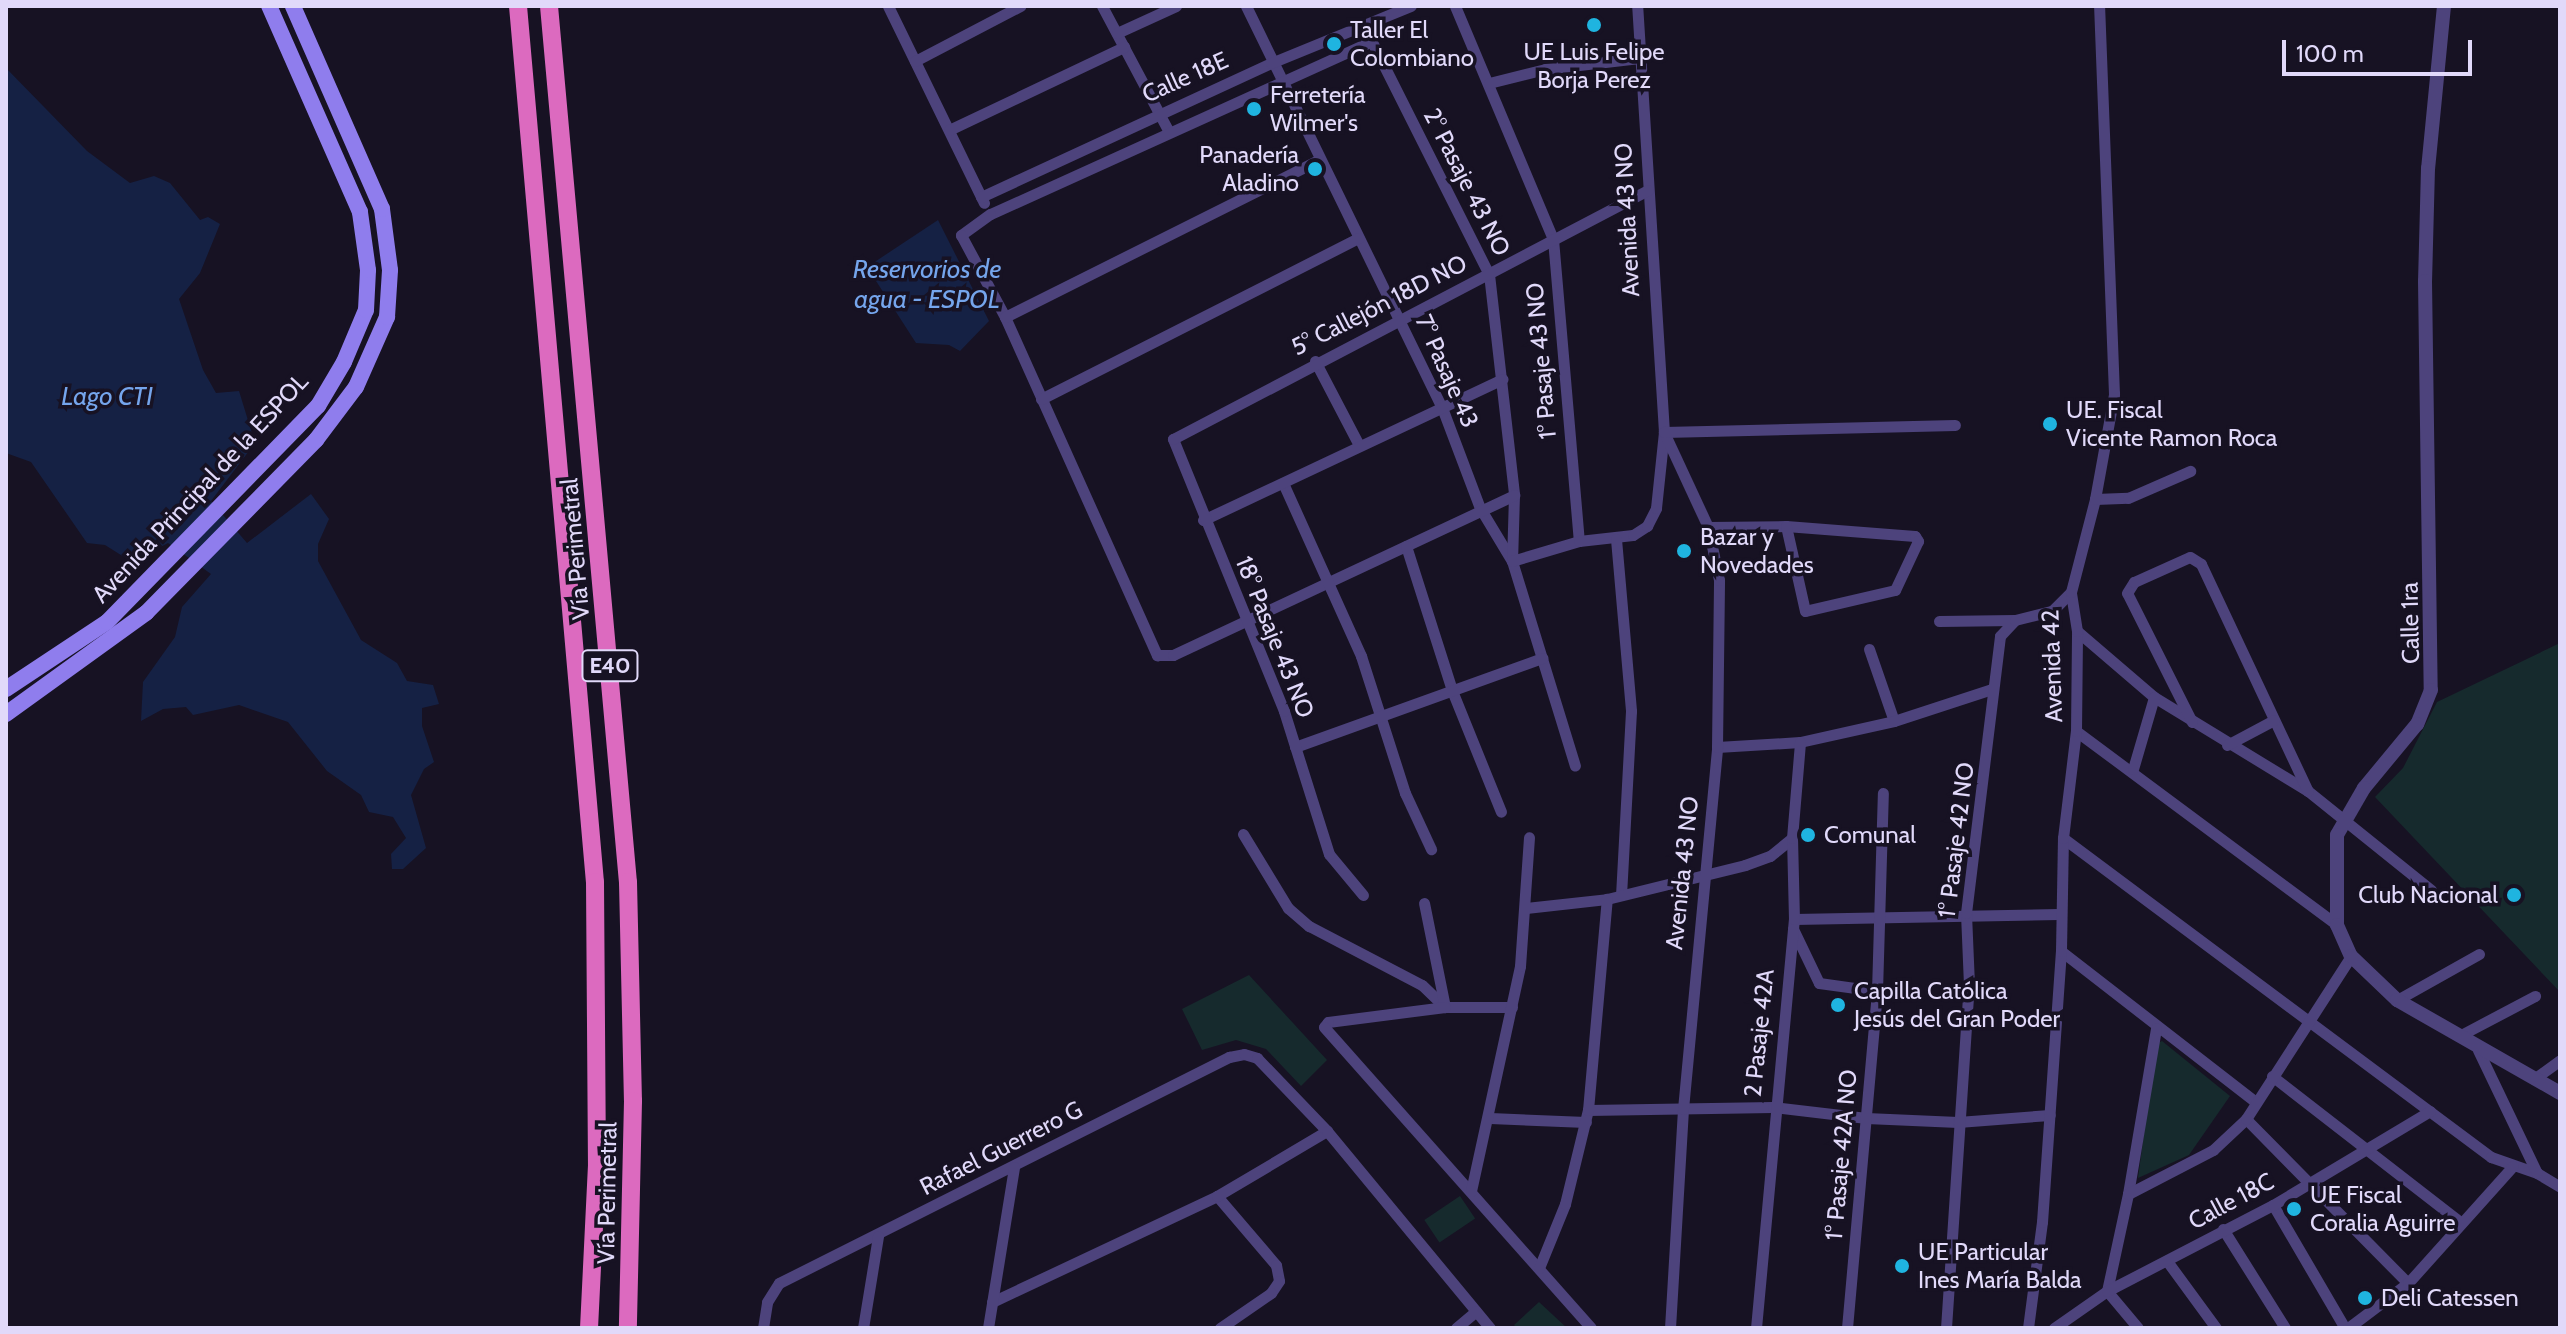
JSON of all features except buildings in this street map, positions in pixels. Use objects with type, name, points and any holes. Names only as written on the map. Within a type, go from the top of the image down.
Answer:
[{"type":"highway","name":"Vía Perimetral","points":[[518,6],[595,882],[597,1126],[589,1328]]},
{"type":"highway","name":"Vía Perimetral","points":[[551,6],[628,882],[633,1101],[629,1323]]},
{"type":"main road","name":"Avenida Principal de la ESPOL","points":[[6,689],[107,622],[158,574],[318,406],[344,362],[366,310],[368,270],[360,212],[269,6]]},
{"type":"main road","name":"Avenida Principal de la ESPOL","points":[[6,714],[119,637],[316,440],[356,387],[387,317],[390,270],[382,209],[338,100],[293,6]]},
{"type":"main road","points":[[316,109],[338,100]]},
{"type":"street","points":[[888,6],[990,214],[961,235],[1005,317],[1157,655],[1173,655],[1330,583],[1480,508],[1514,495]]},
{"type":"street","points":[[915,61],[1020,6]]},
{"type":"street","points":[[1102,6],[1169,132]]},
{"type":"street","points":[[1117,33],[1176,6]]},
{"type":"street","name":"7° Pasaje 43","points":[[1246,6],[1318,160],[1400,317],[1441,405],[1480,508],[1512,561],[1575,766]]},
{"type":"street","name":"Calle 18E","points":[[981,197],[1271,63],[1411,6]]},
{"type":"street","name":"1° Pasaje 43 NO","points":[[1455,6],[1553,239],[1579,541]]},
{"type":"street","name":"Avenida 43 NO","points":[[1512,561],[1579,541],[1616,539],[1647,526],[1656,508],[1664,432],[1637,6]]},
{"type":"street","name":"Avenida 42","points":[[2028,1328],[2050,1115],[2061,951],[2059,914],[2063,838],[2076,731],[2077,631],[2071,592],[2095,499],[2114,394],[2099,6]]},
{"type":"street","name":"Calle 1ra","points":[[2444,6],[2428,168],[2425,281],[2431,690],[2417,724],[2337,835],[2337,925],[2351,956],[2397,1000],[2478,1050],[2560,1093]]},
{"type":"street","name":"2° Pasaje 43 NO","points":[[1363,24],[1489,274],[1514,495],[1512,561]]},
{"type":"street","name":"Calle 18E","points":[[990,214],[1372,41]]},
{"type":"street","points":[[949,130],[1124,47]]},
{"type":"street","points":[[1489,83],[1545,69],[1639,58]]},
{"type":"street","points":[[1005,317],[1318,160]]},
{"type":"street","name":"5° Callejón 18D NO","points":[[1173,439],[1315,361],[1648,190]]},
{"type":"street","points":[[1041,399],[1359,238]]},
{"type":"street","points":[[1315,361],[1359,445]]},
{"type":"street","points":[[1203,520],[1441,405],[1502,379]]},
{"type":"street","points":[[1664,432],[1955,425]]},
{"type":"street","name":"Avenida 43 NO","points":[[1664,432],[1708,527],[1719,580],[1717,747],[1683,1109],[1670,1328]]},
{"type":"street","name":"18° Pasaje 43 NO","points":[[1173,439],[1295,747],[1329,854],[1363,895]]},
{"type":"street","points":[[2095,499],[2128,498],[2190,471]]},
{"type":"street","points":[[1283,483],[1330,583],[1382,715],[1405,793],[1431,849]]},
{"type":"street","points":[[1708,527],[1786,526],[1915,536],[1918,541],[1896,589],[1805,611],[1786,526]]},
{"type":"street","points":[[1616,539],[1631,711],[1621,895]]},
{"type":"street","points":[[1406,546],[1453,693],[1501,812]]},
{"type":"street","points":[[2192,722],[2127,593],[2134,582],[2190,557],[2201,564],[2308,791]]},
{"type":"street","points":[[1939,621],[2015,620],[2052,611],[2071,592]]},
{"type":"street","name":"1° Pasaje 42 NO","points":[[1946,1328],[1969,985],[1966,913],[2000,636],[2015,620]]},
{"type":"street","points":[[2077,631],[2154,697],[2227,745],[2308,791],[2343,823],[2431,890]]},
{"type":"street","points":[[1869,649],[1894,721]]},
{"type":"street","points":[[1295,747],[1453,693],[1542,658]]},
{"type":"street","points":[[1717,747],[1800,742],[1894,721],[1992,689]]},
{"type":"street","points":[[2133,769],[2154,697]]},
{"type":"street","points":[[2227,745],[2274,720]]},
{"type":"street","points":[[2076,731],[2133,769],[2337,925]]},
{"type":"street","name":"2 Pasaje 42A","points":[[1756,1328],[1773,1107],[1793,924],[1792,838],[1800,742]]},
{"type":"street","name":"1° Pasaje 42A NO","points":[[1847,1328],[1877,991],[1883,793]]},
{"type":"street","points":[[1243,834],[1288,908],[1309,926],[1422,985],[1445,1007]]},
{"type":"street","points":[[1471,1191],[1490,1118],[1512,1007],[1526,908],[1529,837]]},
{"type":"street","points":[[1526,908],[1607,899],[1770,856],[1792,838]]},
{"type":"street","points":[[2063,838],[2491,1157],[2537,1173],[2560,1187]]},
{"type":"street","points":[[1539,1268],[1565,1204],[1587,1116],[1607,899]]},
{"type":"street","points":[[1424,903],[1445,1007]]},
{"type":"street","points":[[1877,991],[1819,983],[1793,924],[1881,916],[2059,914]]},
{"type":"street","points":[[2061,951],[2156,1028],[2256,1102]]},
{"type":"street","points":[[2397,1000],[2479,954]]},
{"type":"street","points":[[2128,1194],[2213,1150],[2246,1119],[2351,956]]},
{"type":"street","points":[[2459,1036],[2535,996]]},
{"type":"street","points":[[1512,1007],[1445,1007],[1328,1022],[1327,1034],[1591,1328]]},
{"type":"street","points":[[2138,1328],[2107,1291],[2128,1194],[2156,1028]]},
{"type":"street","points":[[2478,1050],[2537,1173]]},
{"type":"street","name":"Rafael Guerrero G","points":[[763,1328],[767,1302],[779,1283],[878,1236],[1229,1057],[1244,1054],[1257,1058],[1327,1131]]},
{"type":"street","points":[[2534,1079],[2560,1060]]},
{"type":"street","points":[[2272,1076],[2460,1222]]},
{"type":"street","points":[[1490,1118],[1773,1107],[1866,1118],[1958,1122],[2050,1115]]},
{"type":"street","name":"Calle 18C","points":[[2054,1328],[2107,1291],[2273,1205],[2430,1111]]},
{"type":"street","points":[[2246,1119],[2408,1283]]},
{"type":"street","points":[[992,1302],[1217,1196],[1327,1131],[1490,1328]]},
{"type":"street","points":[[2273,1205],[2346,1328],[2408,1283],[2513,1166]]},
{"type":"street","points":[[988,1328],[1014,1167]]},
{"type":"street","points":[[1217,1196],[1276,1265],[1279,1281],[1271,1293],[1220,1328]]},
{"type":"street","points":[[2223,1229],[2285,1328]]},
{"type":"street","points":[[863,1328],[878,1236]]},
{"type":"street","points":[[2167,1261],[2216,1328]]},
{"type":"street","points":[[1456,1328],[1476,1311]]},
{"type":"green space","name":"Club Nacional","points":[[2560,643],[2560,992],[2375,797],[2403,768],[2437,702]]},
{"type":"green space","points":[[1249,975],[1327,1060],[1301,1086],[1266,1049],[1236,1040],[1202,1050],[1182,1009]]},
{"type":"green space","points":[[2162,1041],[2230,1096],[2189,1155],[2138,1178],[2156,1044]]},
{"type":"green space","points":[[1460,1196],[1475,1218],[1439,1242],[1424,1220]]},
{"type":"green space","points":[[1539,1302],[1567,1328],[1517,1328],[1514,1325]]},
{"type":"water","name":"Lago CTI","points":[[6,68],[87,151],[130,183],[154,176],[170,183],[200,220],[208,217],[220,224],[200,273],[179,299],[203,370],[216,393],[239,391],[255,443],[211,501],[247,543],[311,494],[329,519],[318,544],[318,561],[361,640],[397,663],[407,681],[433,685],[439,704],[422,708],[422,726],[434,762],[424,769],[411,795],[426,848],[403,869],[392,869],[391,854],[406,838],[393,817],[369,812],[361,795],[327,771],[288,722],[239,705],[193,715],[186,707],[163,709],[141,721],[143,682],[175,637],[182,607],[211,574],[168,543],[132,562],[105,545],[87,543],[31,462],[6,453]]},
{"type":"water","name":"Reservorios de agua - ESPOL","points":[[938,220],[989,321],[960,351],[949,345],[916,343],[867,267]]},
{"type":"place","name":"UE Luis Felipe Borja Perez","points":[[1594,25]]},
{"type":"place","name":"Taller El Colombiano","points":[[1334,44]]},
{"type":"place","name":"Ferretería Wilmer's","points":[[1254,109]]},
{"type":"place","name":"Panadería Aladino","points":[[1315,169]]},
{"type":"place","name":"UE. Fiscal Vicente Ramon Roca","points":[[2050,424]]},
{"type":"place","name":"Bazar y Novedades","points":[[1684,551]]},
{"type":"place","name":"Comunal","points":[[1808,835]]},
{"type":"place","name":"Club Nacional","points":[[2514,895]]},
{"type":"place","name":"Capilla Católica Jesús del Gran Poder","points":[[1838,1005]]},
{"type":"place","name":"UE Fiscal Coralia Aguirre","points":[[2294,1209]]},
{"type":"place","name":"UE Particular Ines María Balda","points":[[1902,1266]]},
{"type":"place","name":"Deli Catessen","points":[[2365,1298]]}]
